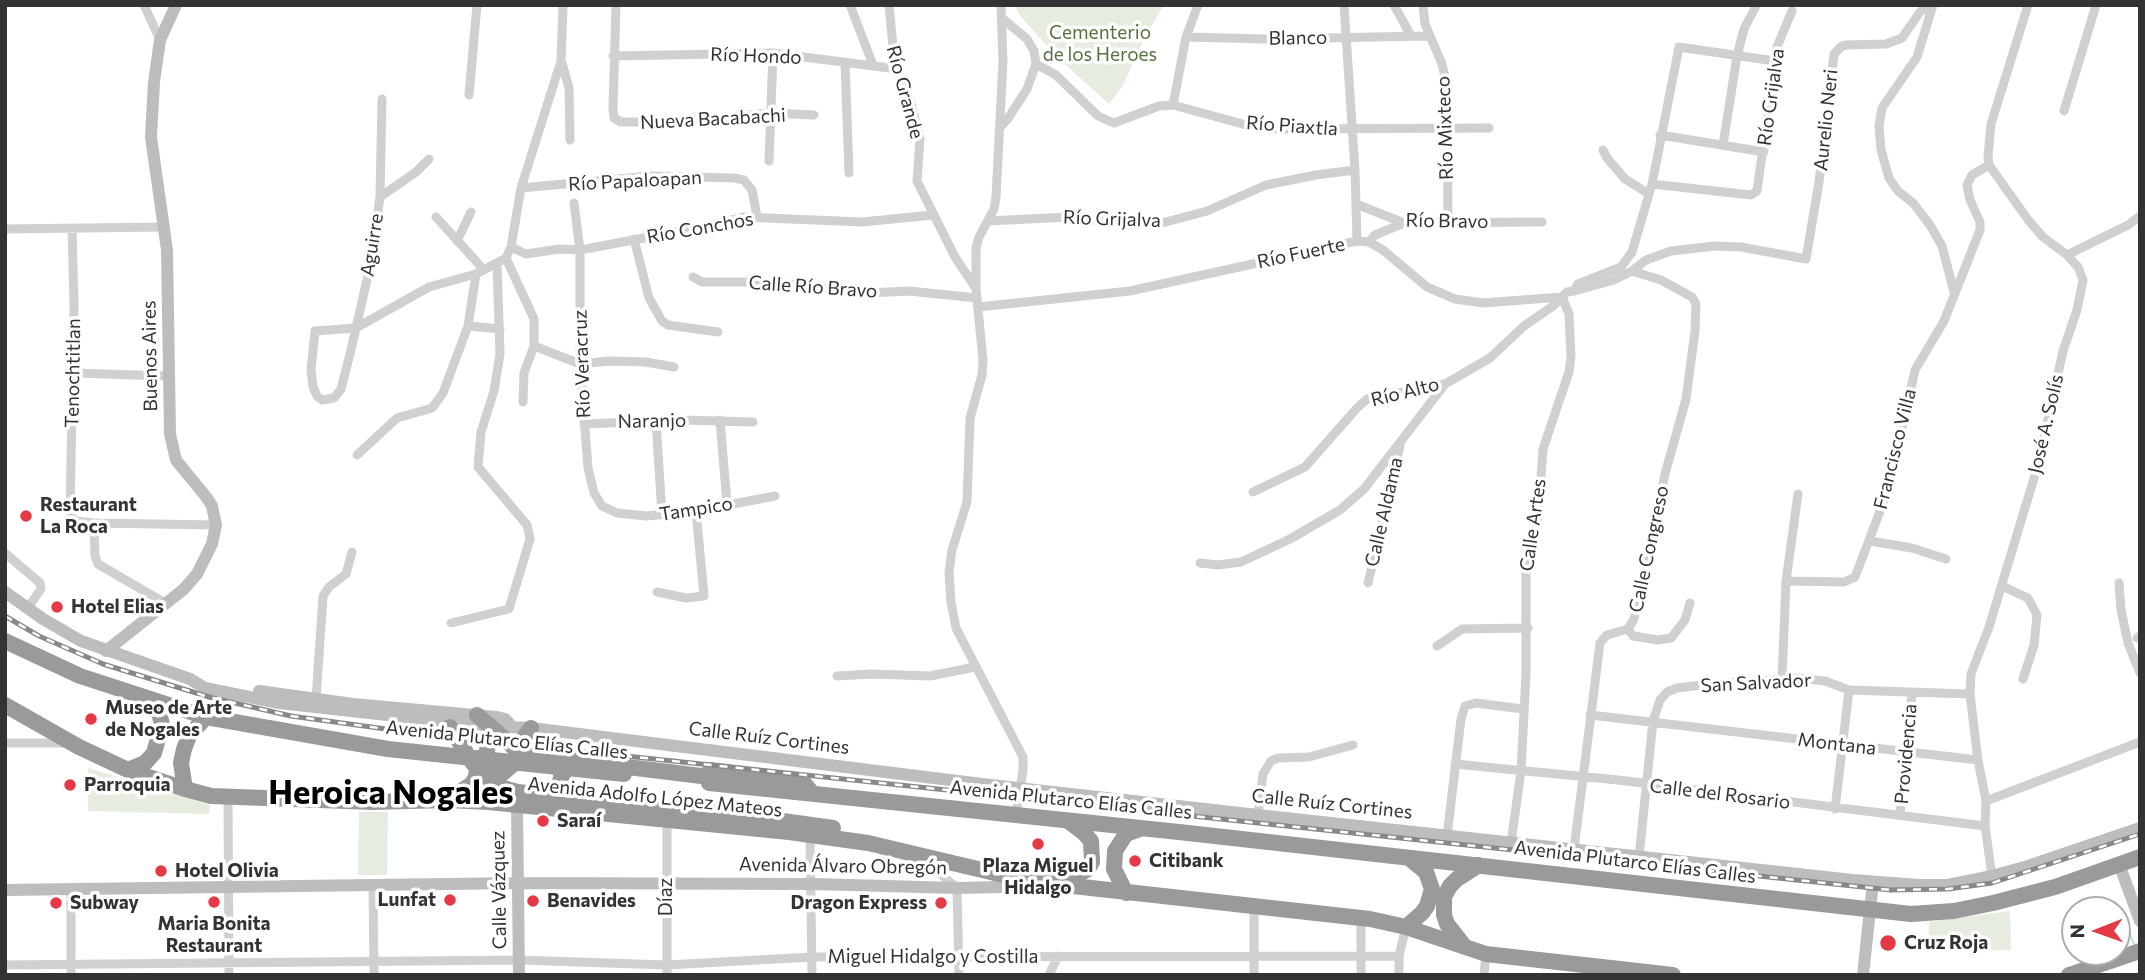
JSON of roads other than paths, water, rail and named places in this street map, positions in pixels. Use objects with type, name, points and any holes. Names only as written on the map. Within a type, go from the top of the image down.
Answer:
[{"type":"highway","points":[[5,633],[79,668],[146,692],[213,712],[291,729],[436,749],[449,746],[470,747],[764,776],[802,781],[813,794]]},
{"type":"highway","name":"Avenida Plutarco Elías Calles","points":[[5,641],[71,672],[206,717],[388,749],[478,758],[519,757],[567,768],[1409,859],[1479,864],[1868,910],[1911,914],[1954,911],[2055,887],[2140,857]]},
{"type":"highway","points":[[128,770],[145,763],[154,753],[162,724],[156,702]]},
{"type":"highway","name":"Avenida Adolfo López Mateos","points":[[5,705],[72,743],[128,770],[185,789],[228,797],[373,802],[488,802],[667,819],[868,843],[967,867],[1064,885]]},
{"type":"highway","points":[[477,715],[508,729],[519,757]]},
{"type":"highway","points":[[185,789],[181,763],[184,749],[189,736],[206,717]]},
{"type":"highway","points":[[448,725],[472,762],[503,788],[535,795],[754,817],[833,828],[868,843]]},
{"type":"highway","points":[[508,729],[510,745],[519,757]]},
{"type":"highway","points":[[493,782],[486,764],[486,755],[508,729]]},
{"type":"highway","points":[[488,802],[496,779],[519,757],[550,758],[776,785],[813,794]]},
{"type":"highway","points":[[448,800],[472,784],[478,772],[478,758]]},
{"type":"highway","points":[[567,768],[559,787],[561,800],[567,809]]},
{"type":"highway","points":[[967,867],[990,867],[1041,876],[1073,877],[1088,869],[1092,862],[1091,841],[1067,820]]},
{"type":"highway","points":[[1126,893],[1114,869],[1115,851],[1126,834],[1140,829]]},
{"type":"highway","points":[[1409,859],[1430,878],[1447,924],[1466,948]]},
{"type":"highway","points":[[1406,927],[1437,896],[1479,864]]},
{"type":"highway","name":"Avenida Álvaro Obregón","points":[[1064,885],[1361,918],[1406,927],[1486,954],[1673,975]]},
{"type":"highway","points":[[2069,975],[2140,951]]},
{"type":"street","points":[[144,5],[159,40]]},
{"type":"street","name":"Buenos Aires","points":[[176,5],[159,40],[151,137],[168,263],[169,418],[173,453],[178,465],[212,506],[216,526]]},
{"type":"street","points":[[469,95],[477,5]]},
{"type":"street","points":[[356,328],[429,287],[480,272],[506,258],[511,247],[521,188],[561,61],[563,5]]},
{"type":"street","points":[[613,56],[616,5]]},
{"type":"street","points":[[850,5],[873,65]]},
{"type":"street","name":"Río Grande","points":[[889,5],[892,47],[897,69],[911,103],[920,139],[917,181],[977,298]]},
{"type":"street","points":[[1002,5],[996,197],[994,209],[976,248],[977,298],[984,360],[970,418],[967,502],[952,550],[949,573],[956,628],[1023,757],[1016,816]]},
{"type":"street","points":[[1173,105],[1186,37],[1198,5]]},
{"type":"street","points":[[1345,5],[1357,241]]},
{"type":"street","points":[[1394,5],[1411,36]]},
{"type":"street","name":"Río Mixteco","points":[[1423,5],[1423,16],[1445,74],[1448,221]]},
{"type":"street","points":[[1931,5],[1917,57],[1882,108],[1878,126],[1889,178],[1898,191],[1913,203],[1942,246],[1954,292]]},
{"type":"street","name":"Aurelio Neri","points":[[1632,271],[1646,260],[1671,251],[1714,246],[1772,251],[1806,259],[1819,182],[1834,54],[1842,46],[1877,45],[1902,38],[1920,12],[1931,5]]},
{"type":"street","points":[[1989,165],[1987,148],[1991,124],[2028,5]]},
{"type":"street","points":[[2064,111],[2096,5]]},
{"type":"street","points":[[1723,145],[1737,56],[1744,29],[1756,6]]},
{"type":"street","name":"Río Grijalva","points":[[1650,189],[1751,195],[1757,191],[1775,61],[1781,35],[1792,11]]},
{"type":"street","points":[[999,129],[1027,89],[1036,64],[1034,51],[1027,39],[1003,19]]},
{"type":"street","name":"Blanco","points":[[1186,37],[1430,36]]},
{"type":"street","name":"Río Fuerte","points":[[977,298],[1130,291],[1357,241],[1369,242],[1383,250],[1427,287],[1455,299],[1483,303],[1562,296],[1574,291],[1578,284],[1614,271],[1626,262],[1632,252],[1650,189],[1679,47],[1737,56]]},
{"type":"street","points":[[769,161],[773,52]]},
{"type":"street","name":"Río Hondo","points":[[613,56],[773,52],[897,69]]},
{"type":"street","name":"Nueva Bacabachi","points":[[613,56],[614,118],[621,122],[629,124],[771,113],[814,115]]},
{"type":"street","points":[[1737,56],[1775,61]]},
{"type":"street","points":[[561,61],[569,88],[570,140]]},
{"type":"street","points":[[845,62],[849,173]]},
{"type":"street","name":"Río Piaxtla","points":[[1036,64],[1056,75],[1098,116],[1114,122],[1143,111],[1173,105],[1250,126],[1275,129],[1489,128]]},
{"type":"street","name":"Aguirre","points":[[356,328],[315,332],[310,370],[317,396],[322,400],[334,398],[341,389],[356,328],[369,271],[380,197],[382,99]]},
{"type":"street","points":[[1660,135],[1764,152]]},
{"type":"street","points":[[1603,150],[1625,180],[1650,189]]},
{"type":"street","points":[[380,197],[416,172],[429,159]]},
{"type":"street","name":"Francisco Villa","points":[[1786,582],[1850,581],[1855,577],[1892,473],[1915,370],[1937,334],[1980,230],[1980,222],[1970,200],[1967,185],[1972,176],[1989,165]]},
{"type":"street","name":"José A. Solís","points":[[1989,165],[2029,221],[2043,237],[2067,255],[2081,272],[2082,291],[2063,351],[2038,465],[2002,586],[1971,674],[1970,694],[1986,801],[1985,826],[1992,876]]},
{"type":"street","name":"Río Grijalva","points":[[988,220],[1069,217],[1112,222],[1162,223],[1207,211],[1266,186],[1355,170]]},
{"type":"street","name":"Río Papaloapan","points":[[521,188],[660,176],[735,178],[747,183],[754,196],[757,216]]},
{"type":"street","name":"Río Veracruz","points":[[574,202],[580,250],[580,364],[588,468],[592,487],[602,506],[617,513]]},
{"type":"street","name":"Río Bravo","points":[[1356,204],[1404,223],[1542,222]]},
{"type":"street","points":[[457,241],[471,212]]},
{"type":"street","name":"Río Conchos","points":[[511,247],[526,254],[559,249],[580,250],[743,217],[862,222],[933,215]]},
{"type":"street","points":[[2067,255],[2129,225],[2140,216]]},
{"type":"street","points":[[357,454],[397,418],[432,408],[443,393],[468,326],[480,272],[436,217]]},
{"type":"street","points":[[1369,242],[1375,235],[1404,223]]},
{"type":"street","points":[[5,229],[165,227]]},
{"type":"street","name":"Tenochtitlan","points":[[72,228],[73,373],[69,503],[72,517],[78,522],[94,523]]},
{"type":"street","points":[[634,239],[649,298],[662,321],[668,325],[718,332]]},
{"type":"street","points":[[506,258],[532,312],[535,328],[534,346],[524,373],[523,402]]},
{"type":"street","points":[[451,623],[509,609],[530,539],[527,526],[478,467],[481,432],[497,373],[500,329],[497,264]]},
{"type":"street","points":[[1574,291],[1614,280],[1632,271]]},
{"type":"street","name":"Calle Congreso","points":[[1574,849],[1600,643],[1607,635],[1629,629],[1634,619],[1665,474],[1686,399],[1696,304],[1692,297],[1681,289],[1632,271]]},
{"type":"street","name":"Calle Río Bravo","points":[[693,277],[702,282],[772,282],[868,293],[909,291],[977,298]]},
{"type":"street","name":"Río Alto","points":[[1254,492],[1305,467],[1367,399],[1445,384],[1490,358],[1562,296]]},
{"type":"street","name":"Calle Artes","points":[[1511,843],[1521,771],[1528,628],[1526,568],[1539,509],[1543,449],[1569,372],[1571,356],[1569,314],[1562,296]]},
{"type":"street","points":[[468,326],[500,329]]},
{"type":"street","points":[[534,346],[580,364],[609,361],[646,362],[674,367]]},
{"type":"street","points":[[73,373],[169,376]]},
{"type":"street","points":[[1200,563],[1218,565],[1241,562],[1329,517],[1364,489],[1445,384]]},
{"type":"street","points":[[720,420],[727,504]]},
{"type":"street","name":"Naranjo","points":[[584,424],[625,421],[753,422]]},
{"type":"street","points":[[656,421],[662,515]]},
{"type":"street","name":"Calle Aldama","points":[[1368,583],[1401,441]]},
{"type":"street","points":[[1782,679],[1786,582],[1798,494]]},
{"type":"street","name":"Tampico","points":[[617,513],[662,515],[775,496]]},
{"type":"street","points":[[657,592],[686,598],[704,596],[696,511]]},
{"type":"street","points":[[106,651],[184,589],[197,574],[212,544],[216,526],[94,523],[95,556],[98,564],[166,603]]},
{"type":"street","points":[[1870,541],[1912,548],[1946,559]]},
{"type":"street","points":[[316,699],[323,596],[329,587],[346,574],[352,551]]},
{"type":"street","points":[[5,553],[40,583],[41,589],[27,609]]},
{"type":"street","points":[[2119,583],[2128,643],[2140,674]]},
{"type":"street","points":[[2002,586],[2028,598],[2038,615],[2034,645],[2023,679]]},
{"type":"street","name":"Calle Ruíz Cortines","points":[[5,592],[27,609],[81,641],[190,679],[316,699],[477,715]]},
{"type":"street","points":[[1629,629],[1633,636],[1658,640],[1671,638],[1685,620],[1690,603]]},
{"type":"street","points":[[1437,646],[1462,628],[1528,628]]},
{"type":"street","points":[[837,676],[930,676],[975,667]]},
{"type":"street","name":"Calle Ruíz Cortines","points":[[190,679],[205,688],[279,703],[448,725],[508,729],[1258,816],[1873,882],[1948,885],[2028,866],[2140,828]]},
{"type":"street","name":"San Salvador","points":[[1653,721],[1660,700],[1667,692],[1688,687],[1812,679],[1849,690],[1970,694]]},
{"type":"street","points":[[1835,808],[1849,690]]},
{"type":"street","name":"Providencia","points":[[1900,814],[1912,694]]},
{"type":"street","points":[[1447,836],[1461,719],[1465,706],[1476,703],[1523,709]]},
{"type":"street","name":"Montana","points":[[1590,715],[1978,760]]},
{"type":"street","points":[[1639,857],[1653,721]]},
{"type":"street","points":[[1986,801],[2140,742]]},
{"type":"street","points":[[5,743],[72,743]]},
{"type":"street","points":[[1258,816],[1263,774],[1271,761],[1278,758],[1308,757],[1353,745]]},
{"type":"street","name":"Calle del Rosario","points":[[1455,764],[1985,826]]},
{"type":"street","points":[[228,797],[229,975]]},
{"type":"street","name":"Calle Vázquez","points":[[517,804],[519,975]]},
{"type":"street","name":"Díaz","points":[[667,819],[667,970]]},
{"type":"street","points":[[810,835],[812,975]]},
{"type":"street","points":[[920,856],[957,888],[959,975]]},
{"type":"street","points":[[2119,864],[2140,921]]},
{"type":"street","points":[[1863,975],[1873,882]]},
{"type":"street","name":"Avenida Álvaro Obregón","points":[[5,891],[519,883],[666,886],[812,884],[957,888],[1064,885]]},
{"type":"street","points":[[373,887],[374,975]]},
{"type":"street","points":[[71,890],[71,970]]},
{"type":"street","points":[[1254,907],[1254,975]]},
{"type":"street","points":[[1361,918],[1361,975]]},
{"type":"street","points":[[1399,975],[1399,956],[1406,927]]},
{"type":"street","points":[[1484,975],[1486,954]]},
{"type":"street","points":[[1049,975],[1058,956]]},
{"type":"street","name":"Miguel Hidalgo y Costilla","points":[[5,965],[71,970],[229,964],[519,960],[667,970],[812,957],[1399,956]]},
{"type":"waterway","points":[[2131,937],[2134,944]]},
{"type":"railway","points":[[5,616],[39,636],[103,664],[209,697],[291,716],[437,736],[1891,890],[1948,889],[1992,883],[2140,834]]},
{"type":"place","name":"Restaurant La Roca","points":[[26,516]]},
{"type":"place","name":"Hotel Elias","points":[[57,607]]},
{"type":"place","name":"Museo de Arte de Nogales","points":[[91,719]]},
{"type":"place","name":"Parroquia","points":[[70,785]]},
{"type":"place","name":"Saraí","points":[[543,821]]},
{"type":"place","name":"Plaza Miguel Hidalgo","points":[[1038,844]]},
{"type":"place","name":"Citibank","points":[[1135,861]]},
{"type":"place","name":"Hotel Olivia","points":[[161,871]]},
{"type":"place","name":"Lunfat","points":[[450,900]]},
{"type":"place","name":"Benavides","points":[[533,901]]},
{"type":"place","name":"Maria Bonita Restaurant","points":[[214,902]]},
{"type":"place","name":"Subway","points":[[56,903]]},
{"type":"place","name":"Dragon Express","points":[[941,903]]},
{"type":"place","name":"Cruz Roja","points":[[1888,943]]},
{"type":"district","name":"Heroica Nogales","points":[[391,793]]},
{"type":"park label","name":"Cementerio de los Heroes","points":[[1100,44]]}]
